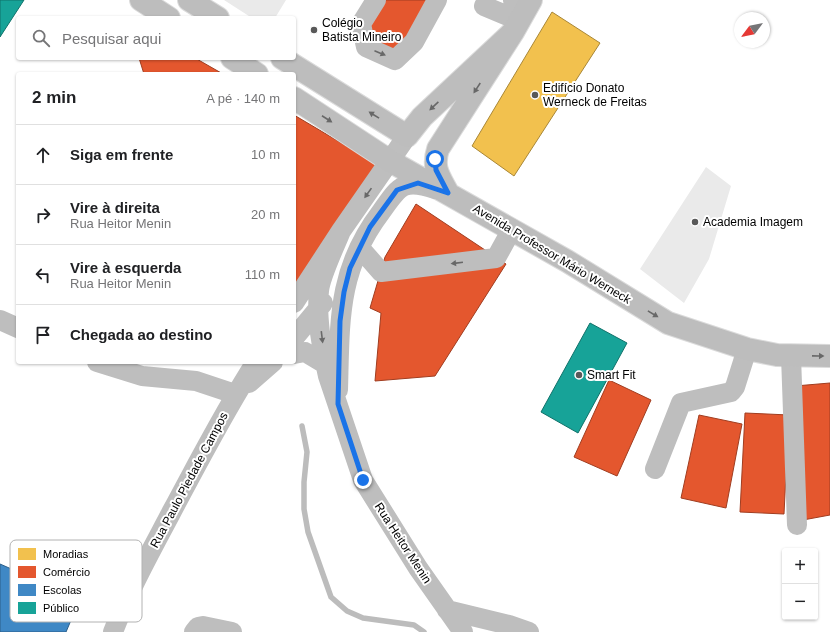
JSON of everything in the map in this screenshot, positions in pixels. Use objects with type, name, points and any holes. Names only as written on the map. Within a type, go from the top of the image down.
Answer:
[{"type":"main road","points":[[141,0],[166,16]]},
{"type":"main road","points":[[189,0],[215,16]]},
{"type":"main road","points":[[285,60],[407,136],[422,117],[521,12]]},
{"type":"main road","points":[[448,193],[436,170],[435,159],[438,149],[521,12]]},
{"type":"main road","points":[[235,60],[254,72]]},
{"type":"main road","name":"Avenida Professor Mário Werneck","points":[[296,99],[390,161],[512,229],[668,323],[748,349],[791,356],[830,356]]},
{"type":"street","points":[[376,0],[361,24],[366,47],[395,60],[414,42],[437,0]]},
{"type":"street","points":[[484,6],[521,12]]},
{"type":"street","points":[[296,300],[341,231],[407,136]]},
{"type":"street","name":"Rua Heitor Menin","points":[[338,404],[340,321],[344,292],[350,268],[370,227],[397,190],[418,183],[448,193]]},
{"type":"street","points":[[360,248],[381,272],[496,258],[512,229]]},
{"type":"street","name":"Rua Heitor Menin","points":[[341,231],[319,290],[318,310],[325,364],[363,480],[418,568],[463,632]]},
{"type":"street","points":[[296,336],[350,268]]},
{"type":"street","points":[[0,320],[16,327]]},
{"type":"street","points":[[655,468],[681,403],[731,392],[735,387],[748,349]]},
{"type":"street","points":[[296,354],[305,352],[325,364]]},
{"type":"street","points":[[791,356],[797,525]]},
{"type":"street","points":[[103,364],[142,376],[196,381],[235,394]]},
{"type":"street","name":"Rua Paulo Piedade Campos","points":[[142,570],[235,394],[268,364]]},
{"type":"street","points":[[447,610],[509,625],[529,632]]},
{"type":"street","name":"Rua Paulo Piedade Campos","points":[[113,632],[117,622]]},
{"type":"street","points":[[488,632],[498,625],[509,625]]},
{"type":"street","points":[[194,632],[198,627],[203,626],[232,632]]},
{"type":"shaded area","points":[[224,0],[286,0],[276,16],[249,16]]},
{"type":"shaded area","name":"Academia Imagem","points":[[706,167],[731,186],[709,259],[684,303],[640,269]]},
{"type":"building: Moradias","name":"Edifício Donato Werneck de Freitas","points":[[552,12],[600,43],[514,176],[472,146]]},
{"type":"building: Comércio","points":[[383,0],[428,0],[408,38],[393,54],[368,38],[367,24]]},
{"type":"building: Comércio","points":[[140,60],[198,60],[220,72],[143,72]]},
{"type":"building: Comércio","points":[[296,116],[377,164],[296,286]]},
{"type":"building: Comércio","points":[[416,204],[506,264],[435,376],[375,381],[381,313],[370,308],[385,257]]},
{"type":"building: Comércio","points":[[609,380],[651,400],[617,476],[574,457]]},
{"type":"building: Comércio","points":[[830,383],[830,515],[803,520],[795,386]]},
{"type":"building: Comércio","points":[[745,413],[789,415],[784,514],[740,512]]},
{"type":"building: Comércio","points":[[699,415],[742,424],[726,508],[681,498]]},
{"type":"building: Escolas","points":[[0,564],[10,568],[10,622],[70,622],[66,632],[0,632]]},
{"type":"building: Público","points":[[0,0],[24,0],[0,37]]},
{"type":"building: Público","points":[[590,323],[627,343],[578,433],[541,412]]},
{"type":"waterway","points":[[302,426],[307,452],[304,482],[304,509],[308,532],[331,597],[347,611],[363,618],[414,625],[424,632]]},
{"type":"place","name":"Colégio Batista Mineiro","points":[[314,30]]},
{"type":"place","name":"Edifício Donato Werneck de Freitas","points":[[535,95]]},
{"type":"place","name":"Academia Imagem","points":[[695,222]]},
{"type":"place","name":"Smart Fit","points":[[579,375]]},
{"type":"route","points":[[363,480],[338,404],[340,321],[344,292],[350,268],[370,227],[397,190],[407,185],[418,183],[448,193],[436,170],[435,159]]}]
